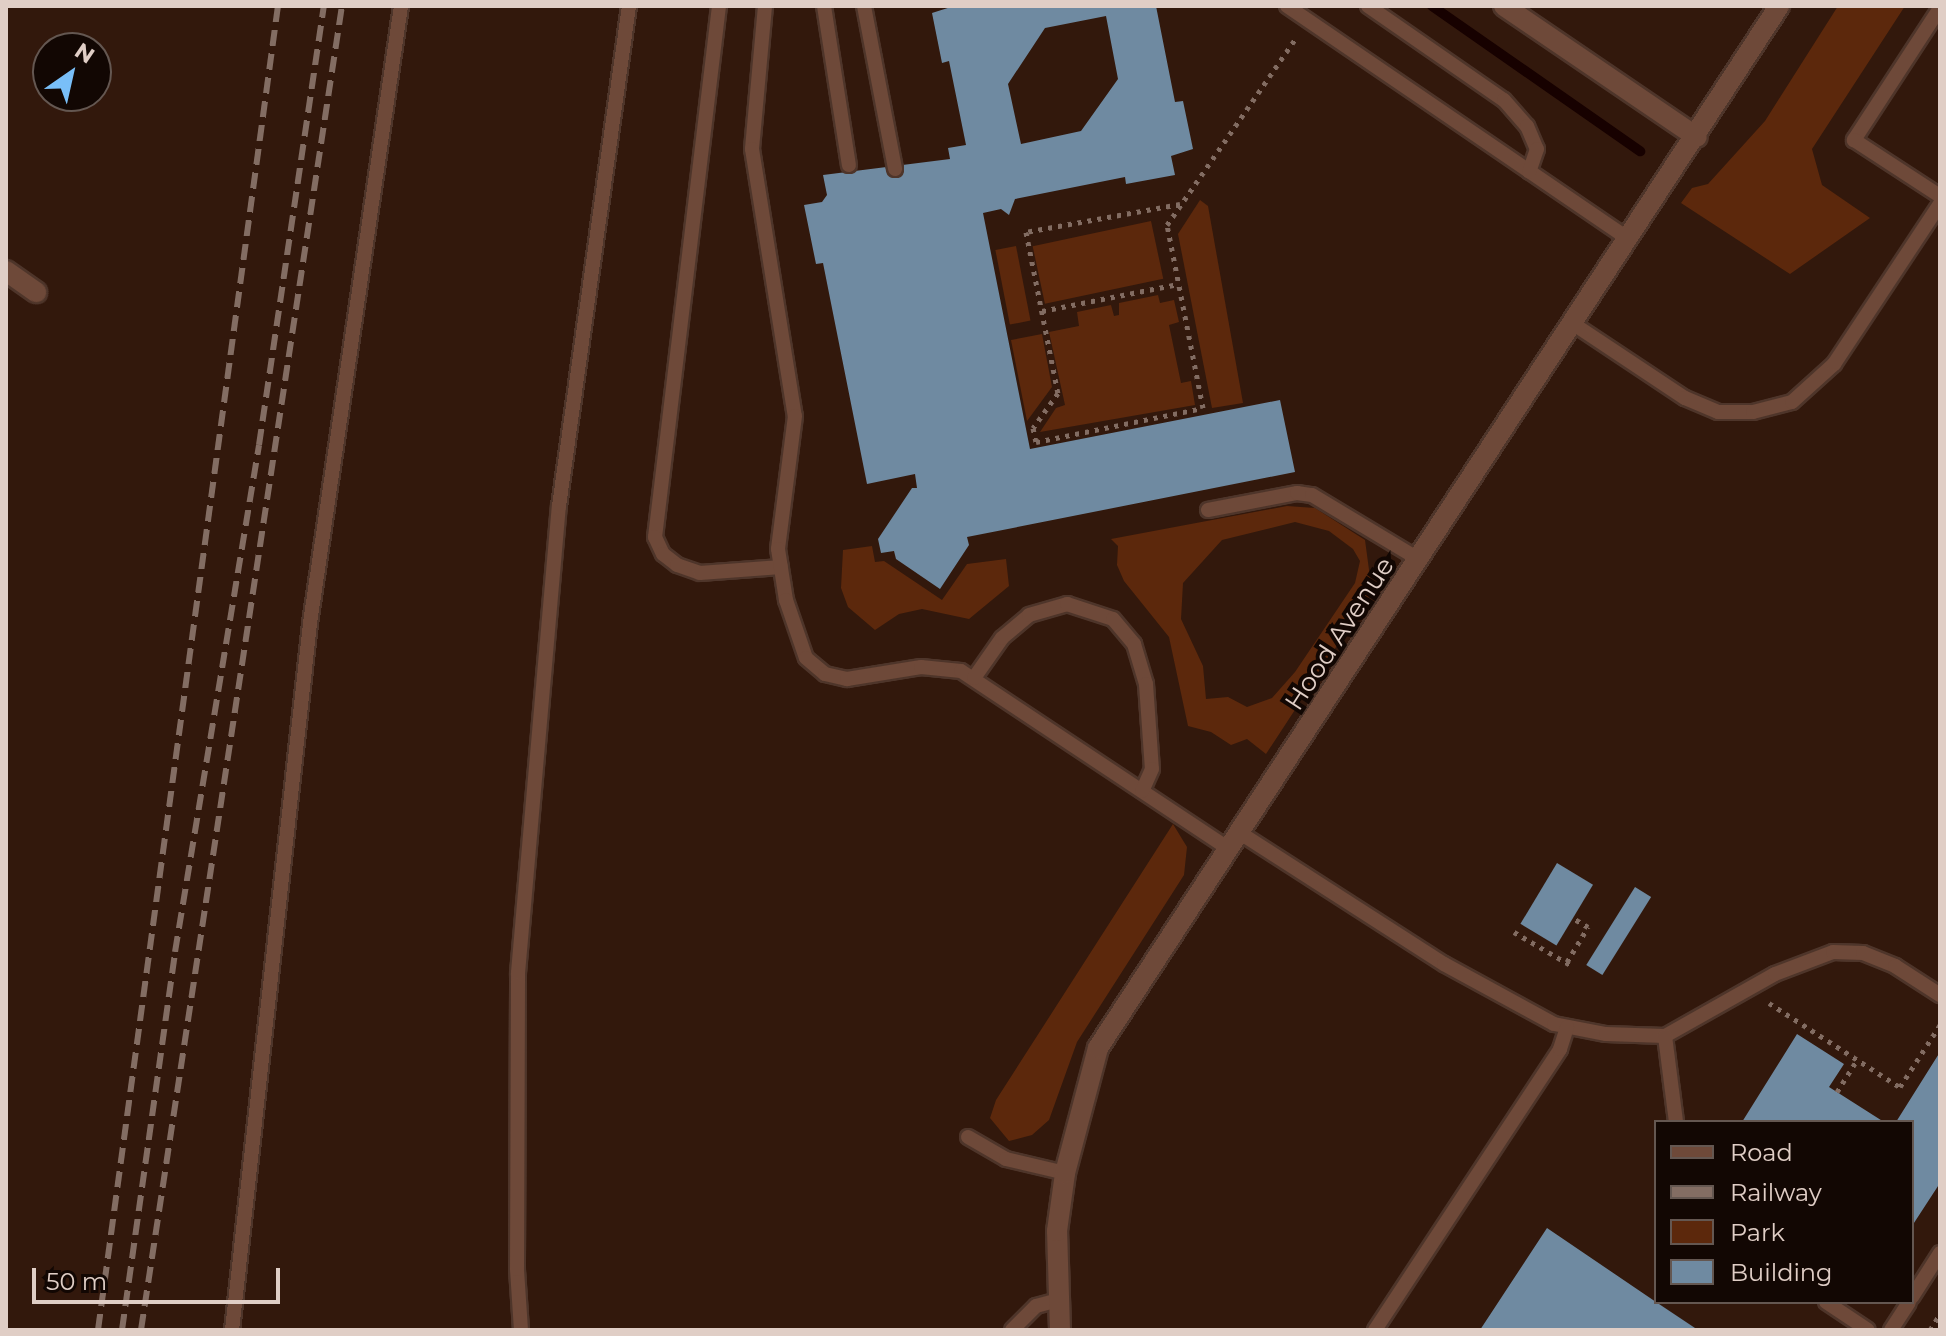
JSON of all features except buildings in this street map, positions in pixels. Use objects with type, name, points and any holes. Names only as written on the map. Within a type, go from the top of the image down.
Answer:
[{"type":"street","points":[[1504,6],[1697,137]]},
{"type":"street","name":"Hood Avenue","points":[[1060,1330],[1057,1231],[1065,1173],[1098,1048],[1575,325],[1779,6]]},
{"type":"street","points":[[6,271],[36,292]]},
{"type":"lane","points":[[232,1330],[310,623],[401,6]]},
{"type":"lane","points":[[521,1330],[517,1269],[521,927],[559,506],[629,6]]},
{"type":"lane","points":[[719,6],[655,537],[663,554],[677,565],[700,573],[781,567]]},
{"type":"lane","points":[[765,6],[752,149],[795,416],[779,529],[781,567],[798,642],[806,658],[825,674],[863,678],[934,667],[974,678],[1142,791],[1234,841],[1492,993],[1567,1027],[1665,1036],[1805,961],[1833,952],[1863,953],[1895,966],[1940,995]]},
{"type":"lane","points":[[824,6],[849,165]]},
{"type":"lane","points":[[864,6],[895,169]]},
{"type":"lane","points":[[1287,6],[1630,240]]},
{"type":"lane","points":[[1368,6],[1504,100],[1527,126],[1537,149],[1529,172]]},
{"type":"lane","points":[[1940,8],[1854,140],[1940,196]]},
{"type":"lane","points":[[1575,325],[1685,398],[1718,412],[1753,412],[1792,402],[1834,364],[1940,204]]},
{"type":"lane","points":[[1208,510],[1297,493],[1312,495],[1420,560]]},
{"type":"lane","points":[[974,678],[1002,638],[1029,615],[1067,604],[1113,619],[1134,644],[1146,684],[1152,769],[1142,791]]},
{"type":"lane","points":[[1375,1330],[1560,1049],[1567,1027]]},
{"type":"lane","points":[[1665,1036],[1676,1120]]},
{"type":"lane","points":[[968,1137],[1006,1159],[1065,1173]]},
{"type":"lane","points":[[1914,1294],[1940,1253]]},
{"type":"lane","points":[[1012,1330],[1036,1306],[1059,1300]]},
{"type":"lane","points":[[1829,1304],[1868,1330]]},
{"type":"lane","points":[[1891,1330],[1908,1304]]},
{"type":"path","points":[[1180,204],[1026,232],[1058,393],[1033,428],[1036,442],[1203,408],[1167,225],[1308,21]]},
{"type":"path","points":[[1042,311],[1178,284]]},
{"type":"path","points":[[1567,963],[1588,927],[1573,918]]},
{"type":"path","points":[[1514,932],[1574,967]]},
{"type":"path","points":[[1748,990],[1900,1087],[1940,1025]]},
{"type":"path","points":[[1837,1092],[1857,1060]]},
{"type":"path","points":[[1930,1330],[1940,1314]]},
{"type":"green space","points":[[1838,6],[1905,6],[1812,149],[1822,185],[1870,218],[1790,274],[1681,203],[1692,188],[1708,184],[1765,121]]},
{"type":"green space","points":[[1200,200],[1208,206],[1243,403],[1212,408],[1178,234]]},
{"type":"green space","points":[[1151,221],[1163,279],[1045,304],[1033,246]]},
{"type":"green space","points":[[1016,246],[1031,321],[1010,325],[995,250]]},
{"type":"green space","points":[[1158,295],[1160,303],[1174,300],[1179,322],[1169,325],[1181,383],[1191,381],[1195,405],[1040,432],[1056,408],[1065,405],[1049,332],[1079,326],[1077,312],[1111,305],[1114,316],[1119,315],[1119,303]]},
{"type":"green space","points":[[1042,334],[1052,387],[1027,421],[1011,340]]},
{"type":"green space","points":[[1287,506],[1315,508],[1365,540],[1372,592],[1266,754],[1247,739],[1231,745],[1211,732],[1188,726],[1169,637],[1124,581],[1117,565],[1118,546],[1111,539]],"holes":[[[1295,522],[1329,531],[1353,549],[1360,561],[1355,583],[1295,672],[1272,698],[1247,707],[1228,697],[1206,699],[1203,666],[1181,619],[1183,583],[1222,540]]]},
{"type":"green space","points":[[872,546],[875,562],[884,561],[942,600],[967,564],[1006,559],[1009,586],[969,619],[922,609],[899,614],[875,630],[848,607],[841,588],[843,550]]},
{"type":"green space","points":[[1173,824],[1187,847],[1184,875],[1077,1042],[1049,1120],[1032,1135],[1009,1141],[990,1118],[996,1100]]},
{"type":"waterway","points":[[1432,6],[1640,151]]},
{"type":"railway","points":[[98,1330],[278,6]]},
{"type":"railway","points":[[122,1330],[175,952],[259,445],[324,6]]},
{"type":"railway","points":[[141,1330],[342,6]]}]
